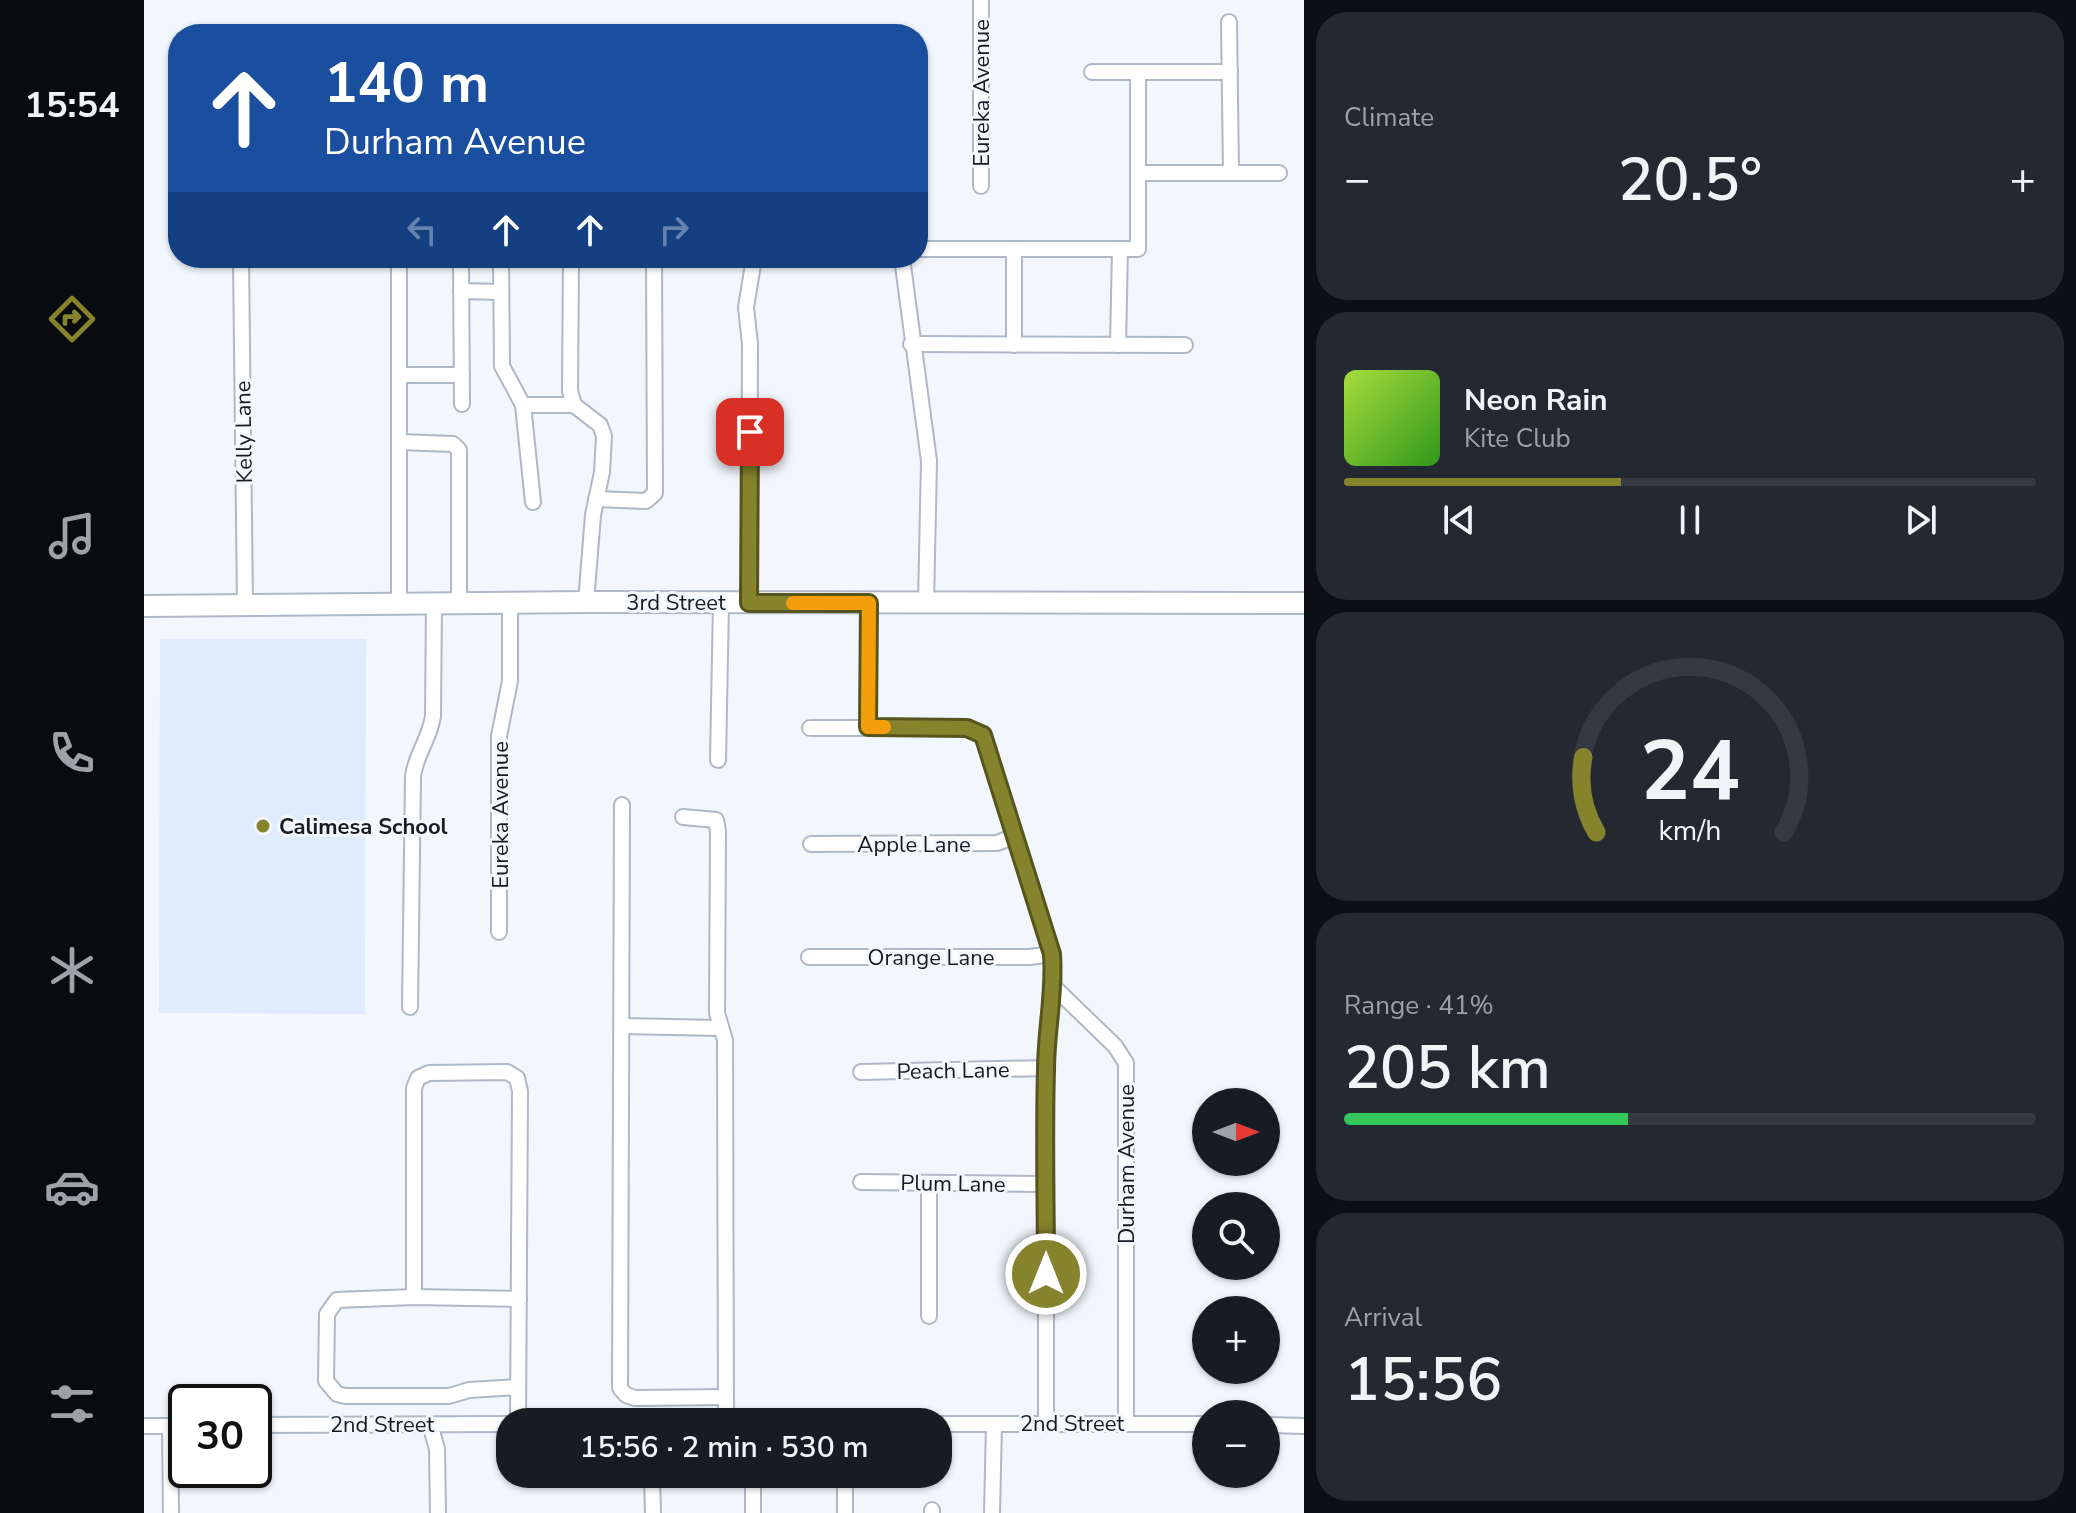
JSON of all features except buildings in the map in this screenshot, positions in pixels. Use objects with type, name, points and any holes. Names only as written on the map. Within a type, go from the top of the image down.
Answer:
[{"type":"street","name":"Eureka Avenue","points":[[981,0],[981,186]]},
{"type":"street","points":[[1229,22],[1231,173]]},
{"type":"street","points":[[1092,72],[1230,72]]},
{"type":"street","points":[[928,249],[1138,249],[1138,72]]},
{"type":"street","points":[[1138,173],[1279,173]]},
{"type":"street","points":[[1014,249],[1014,345]]},
{"type":"street","points":[[1118,345],[1120,249]]},
{"type":"street","name":"Kelly Lane","points":[[241,268],[245,606]]},
{"type":"street","points":[[399,268],[399,604]]},
{"type":"street","points":[[461,268],[462,404]]},
{"type":"street","points":[[501,268],[502,366],[523,405],[533,502]]},
{"type":"street","points":[[571,268],[570,391],[574,405],[600,425],[604,436],[586,602]]},
{"type":"street","points":[[596,499],[646,501],[655,493],[654,268]]},
{"type":"street","points":[[749,603],[750,344],[746,307],[752,268]]},
{"type":"street","points":[[903,268],[929,461],[926,603]]},
{"type":"street","points":[[461,291],[501,292]]},
{"type":"street","points":[[911,344],[1185,345]]},
{"type":"street","points":[[399,375],[462,375]]},
{"type":"street","points":[[523,405],[574,405]]},
{"type":"street","points":[[399,442],[453,444],[459,450],[459,603]]},
{"type":"street","name":"3rd Street","points":[[144,606],[586,602],[1304,603]]},
{"type":"street","points":[[410,1007],[413,776],[416,758],[431,729],[433,716],[434,603]]},
{"type":"street","name":"Eureka Avenue","points":[[499,932],[499,736],[510,681],[510,603]]},
{"type":"street","points":[[718,760],[721,603]]},
{"type":"street","points":[[868,727],[869,603]]},
{"type":"street","points":[[810,728],[967,728],[983,735],[1052,954],[1054,987],[1048,1022],[1046,1068],[1046,1424]]},
{"type":"street","points":[[622,805],[620,1388],[626,1395],[635,1398],[726,1397]]},
{"type":"street","points":[[683,817],[716,820],[718,831],[717,1013],[725,1040],[726,1408]]},
{"type":"street","name":"Apple Lane","points":[[811,844],[997,843],[1015,836]]},
{"type":"street","name":"Orange Lane","points":[[809,957],[1030,957],[1052,954]]},
{"type":"street","name":"Durham Avenue","points":[[1054,987],[1115,1046],[1126,1063],[1126,1423]]},
{"type":"street","points":[[622,1026],[720,1028]]},
{"type":"street","name":"Peach Lane","points":[[861,1072],[1046,1068]]},
{"type":"street","points":[[414,1297],[414,1088],[418,1078],[429,1073],[507,1072],[517,1078],[520,1091],[518,1408]]},
{"type":"street","name":"Plum Lane","points":[[861,1182],[1046,1184]]},
{"type":"street","points":[[929,1183],[929,1316]]},
{"type":"street","points":[[518,1387],[469,1390],[449,1396],[345,1396],[330,1389],[326,1381],[326,1354],[327,1314],[337,1300],[414,1297],[519,1299]]},
{"type":"street","points":[[430,1424],[437,1449],[438,1513]]},
{"type":"street","name":"2nd Street","points":[[272,1425],[496,1424]]},
{"type":"street","name":"2nd Street","points":[[952,1424],[1192,1424]]},
{"type":"street","points":[[992,1513],[994,1424]]},
{"type":"street","points":[[1280,1425],[1304,1426]]},
{"type":"street","points":[[144,1426],[168,1426]]},
{"type":"street","points":[[171,1488],[171,1513]]},
{"type":"street","points":[[652,1488],[653,1513]]},
{"type":"street","points":[[753,1488],[753,1513]]},
{"type":"street","points":[[845,1488],[845,1513]]},
{"type":"shaded area","name":"Calimesa School","points":[[160,639],[366,639],[365,1014],[159,1013]]},
{"type":"slow traffic","points":[[793,603],[869,603],[868,727],[884,727]]},
{"type":"place","name":"Calimesa School","points":[[263,826]]},
{"type":"route","points":[[750,432],[749,603],[869,603],[868,727],[967,728],[983,735],[1052,954],[1054,987],[1048,1022],[1046,1068],[1046,1274]]}]
